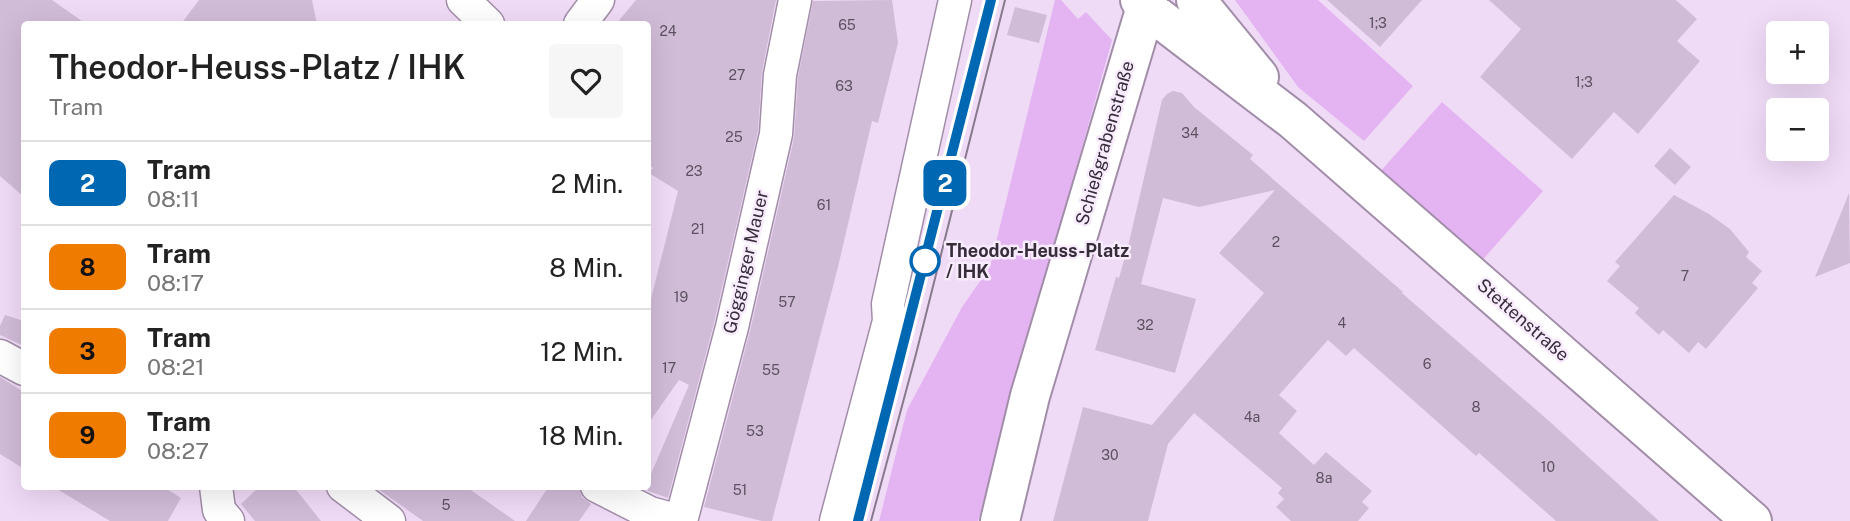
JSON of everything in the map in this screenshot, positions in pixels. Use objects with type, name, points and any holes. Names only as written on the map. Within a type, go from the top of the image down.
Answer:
[{"type":"street","points":[[463,0],[485,21]]},
{"type":"street","points":[[582,21],[598,0]]},
{"type":"street","name":"Gögginger Mauer","points":[[680,521],[732,327],[776,134],[780,75],[795,0]]},
{"type":"street","points":[[836,521],[889,321],[888,304],[955,0]]},
{"type":"street","name":"Stettenstraße","points":[[1196,0],[1293,120]]},
{"type":"street","name":"Stettenstraße","points":[[1144,3],[1293,120],[1752,521]]},
{"type":"street","name":"Schießgrabenstraße","points":[[1000,521],[1030,396],[1144,3]]},
{"type":"street","points":[[0,356],[21,367]]},
{"type":"street","points":[[216,490],[219,510],[228,521]]},
{"type":"street","points":[[348,490],[389,521]]},
{"type":"street","points":[[605,490],[641,509],[680,521]]},
{"type":"shaded area","points":[[1055,0],[1061,0],[1078,19],[1086,12],[1112,40],[978,521],[879,521],[907,410],[962,307],[990,267]]},
{"type":"shaded area","points":[[1235,0],[1318,0],[1413,86],[1364,141],[1298,87]]},
{"type":"shaded area","points":[[1442,102],[1543,191],[1479,264],[1378,174]]},
{"type":"building","points":[[0,0],[52,0],[82,21],[21,21],[21,194],[0,176]]},
{"type":"building","points":[[199,0],[312,0],[316,21],[183,21]]},
{"type":"building","points":[[636,0],[776,0],[762,72],[758,131],[714,323],[668,498],[648,490],[651,490],[651,474],[689,385],[679,380],[651,420],[651,299],[678,191],[651,174],[651,21],[618,21]]},
{"type":"building","points":[[892,0],[898,43],[878,123],[872,121],[838,267],[772,521],[704,507],[750,331],[794,138],[798,77],[813,1]]},
{"type":"building","points":[[1327,0],[1422,0],[1380,47]]},
{"type":"building","points":[[1489,0],[1676,0],[1697,19],[1677,41],[1700,61],[1638,134],[1614,112],[1572,159],[1480,77],[1521,29]]},
{"type":"building","points":[[1015,7],[1047,15],[1039,43],[1007,35]]},
{"type":"building","points":[[1173,91],[1182,93],[1194,107],[1253,155],[1250,159],[1659,521],[1556,521],[1479,453],[1476,456],[1354,348],[1346,356],[1328,340],[1279,395],[1297,411],[1279,433],[1314,465],[1326,452],[1372,491],[1362,502],[1369,508],[1358,521],[1291,521],[1276,507],[1284,499],[1278,493],[1282,488],[1194,413],[1168,444],[1148,521],[1053,521],[1083,407],[1152,425],[1264,293],[1219,253],[1275,190],[1199,207],[1163,198],[1141,284],[1196,299],[1175,373],[1095,350],[1129,242],[1162,100]]},
{"type":"building","points":[[1670,148],[1691,167],[1675,185],[1654,166]]},
{"type":"building","points":[[1849,193],[1850,263],[1815,277],[1827,248]]},
{"type":"building","points":[[1674,195],[1730,229],[1749,252],[1746,257],[1762,271],[1752,283],[1758,288],[1706,349],[1698,342],[1689,353],[1663,330],[1659,335],[1635,313],[1639,308],[1607,281],[1620,266],[1615,262]]},
{"type":"building","points":[[5,315],[21,320],[21,345],[0,335],[0,326]]},
{"type":"building","points":[[0,377],[21,390],[21,467],[0,454]]},
{"type":"building","points":[[59,490],[168,490],[181,498],[168,521],[110,521]]},
{"type":"building","points":[[256,490],[296,490],[321,521],[255,521],[241,504]]},
{"type":"building","points":[[380,490],[471,490],[515,521],[423,521]]},
{"type":"building","points":[[546,490],[580,490],[582,497],[591,504],[579,521],[526,521]]},
{"type":"tram line","points":[[858,521],[991,0]]},
{"type":"tram line","name":"2","points":[[858,521],[991,0]]},
{"type":"tram line","points":[[871,521],[1005,0]]},
{"type":"place","name":"Theodor-Heuss-Platz / IHK","points":[[925,261]]}]
